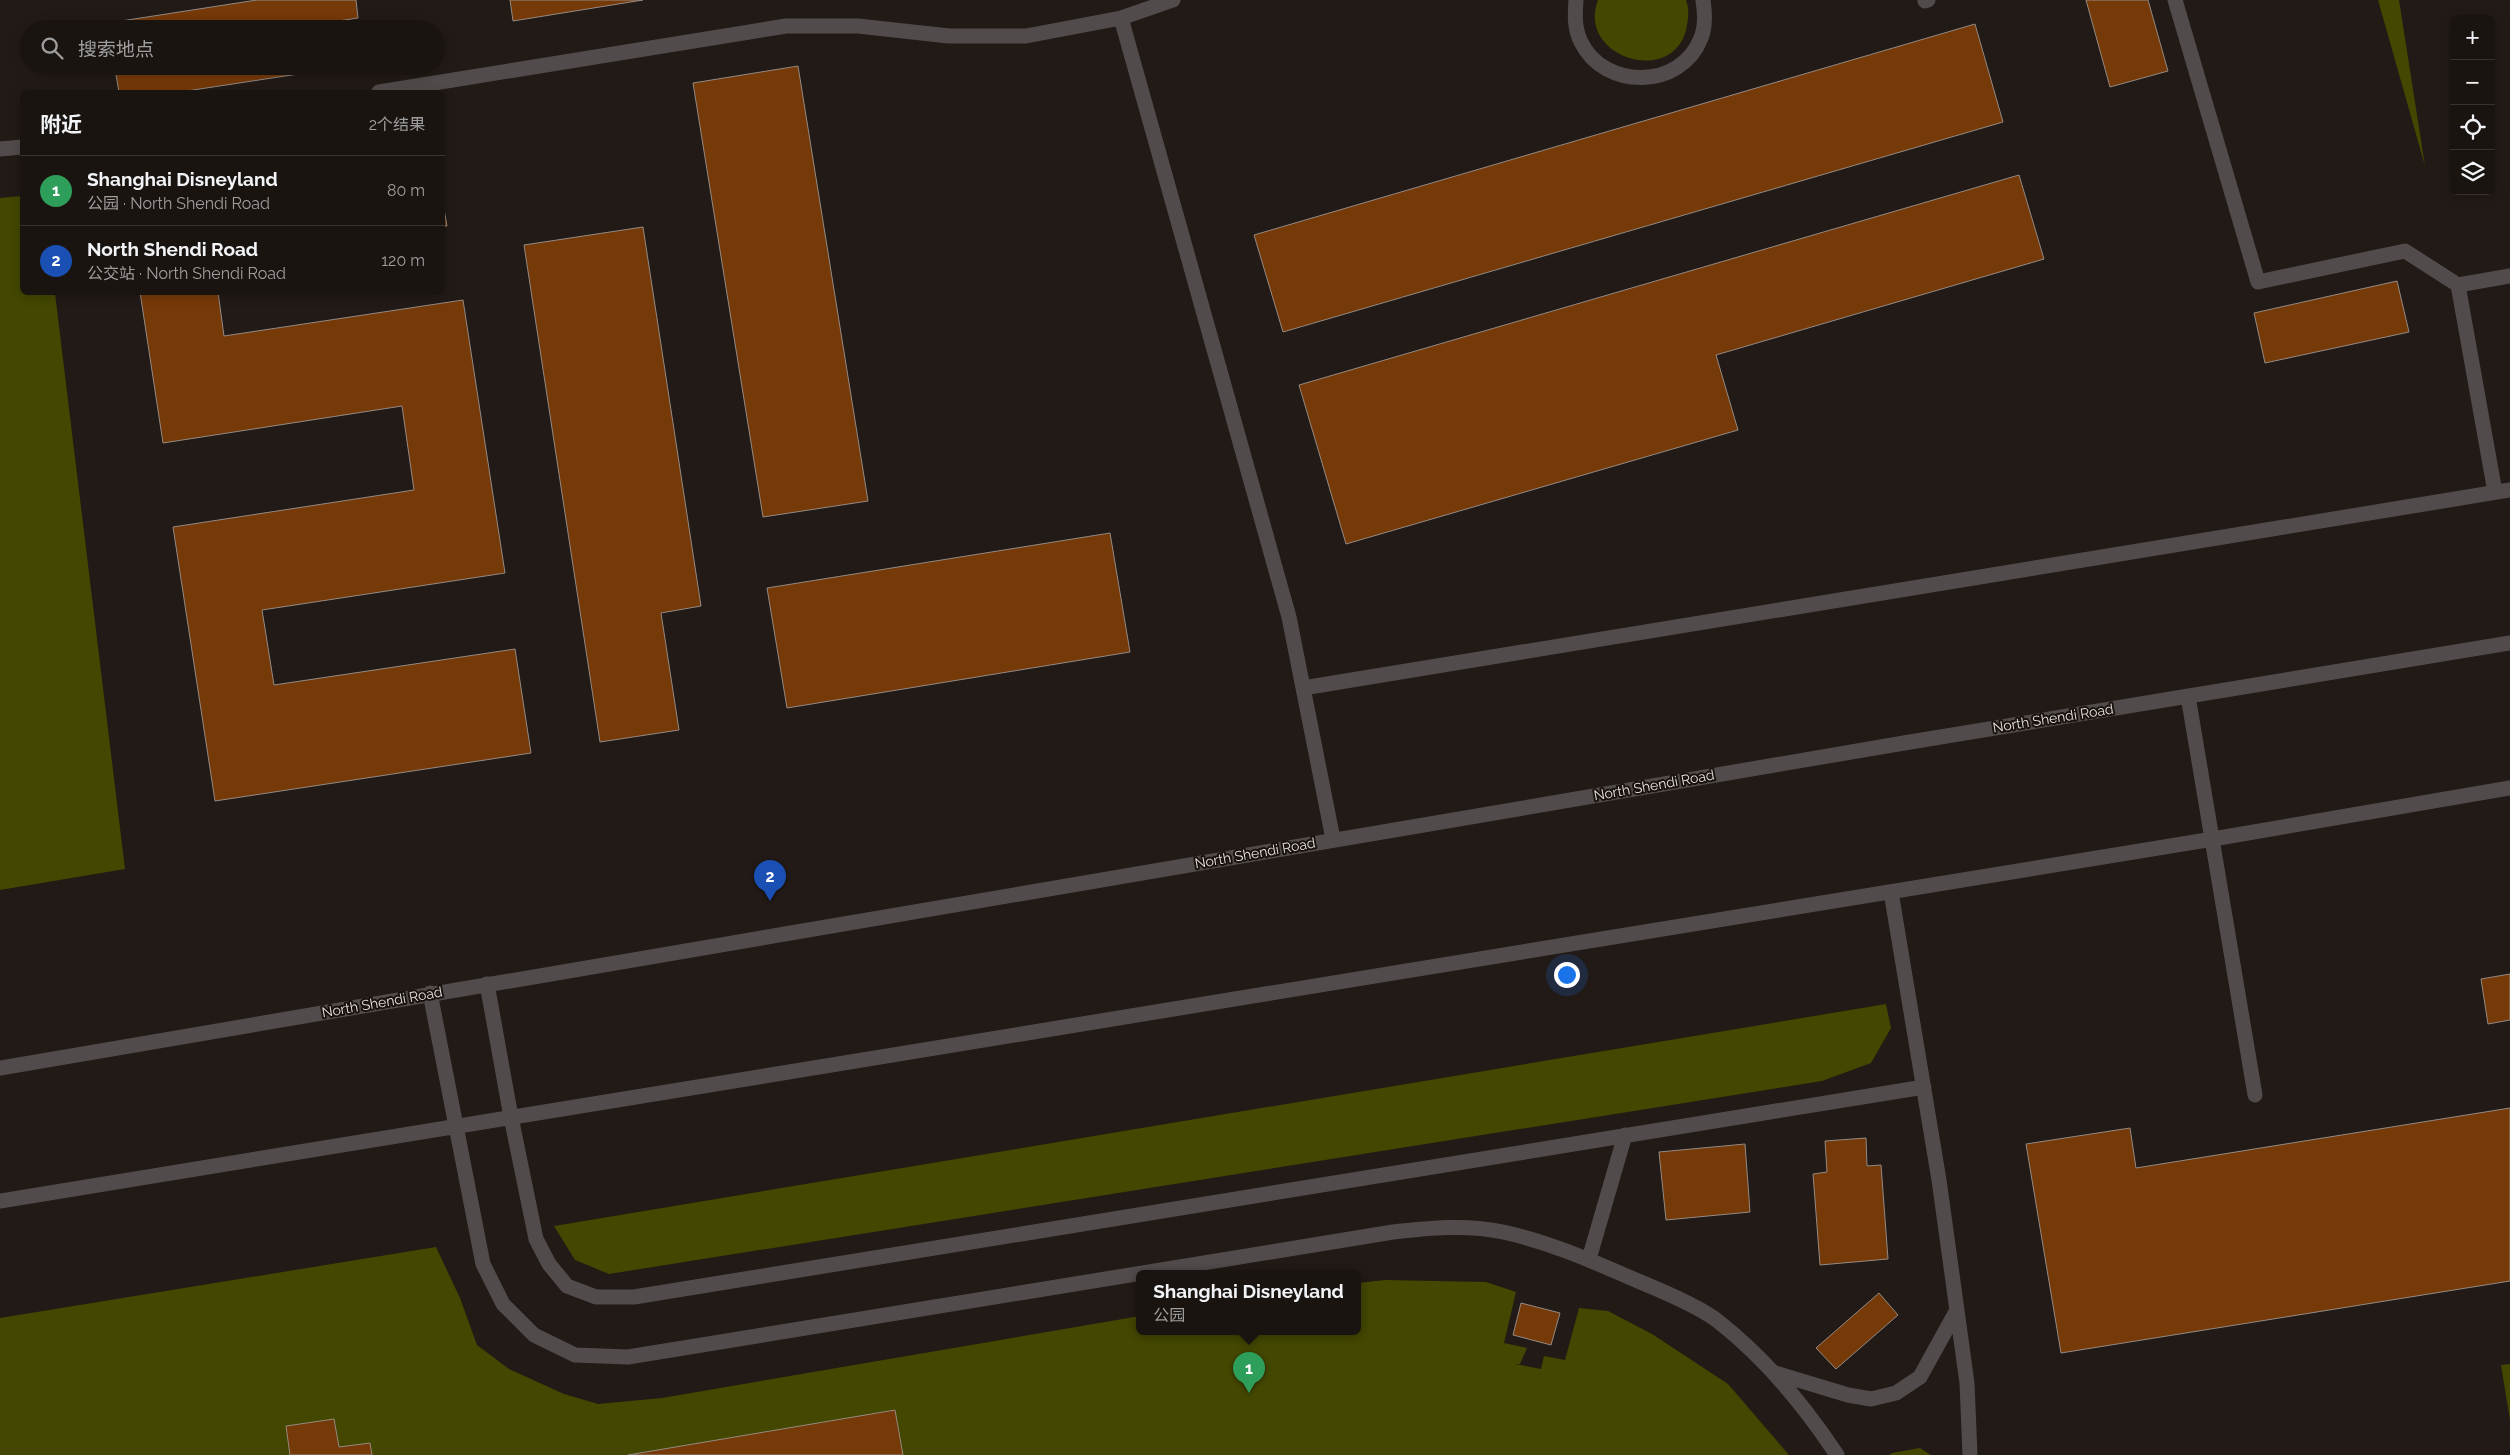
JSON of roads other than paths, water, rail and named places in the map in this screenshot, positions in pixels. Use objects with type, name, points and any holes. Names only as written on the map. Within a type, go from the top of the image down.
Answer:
[{"type":"street","points":[[391,90],[786,26],[858,26],[949,36],[1026,36],[1121,18],[1173,0]]},
{"type":"street","points":[[1576,0],[1575,21],[1580,42],[1593,59],[1610,72],[1630,78],[1652,78],[1672,71],[1689,57],[1701,38],[1705,18],[1703,0]]},
{"type":"street","points":[[2175,0],[2258,282],[2405,251],[2458,285],[2510,276]]},
{"type":"street","points":[[1121,18],[1289,617],[1333,839]]},
{"type":"street","points":[[0,149],[20,147]]},
{"type":"street","points":[[1303,688],[2503,491],[2458,285]]},
{"type":"street","name":"North Shendi Road","points":[[0,1068],[1333,839],[2510,643]]},
{"type":"street","points":[[2188,696],[2255,1095]]},
{"type":"street","points":[[0,1201],[1891,892],[2510,788]]},
{"type":"street","points":[[1891,892],[1924,1087],[1957,1310],[1967,1383],[1970,1455]]},
{"type":"street","points":[[487,984],[511,1117],[536,1239],[549,1264],[567,1286],[596,1297],[634,1297],[1924,1087]]},
{"type":"street","points":[[430,993],[483,1264],[503,1304],[534,1334],[575,1355],[628,1357],[1136,1275]]},
{"type":"street","points":[[1589,1259],[1625,1135]]},
{"type":"street","points":[[1165,1270],[1412,1230],[1440,1227],[1502,1232],[1572,1252],[1589,1259],[1655,1288],[1718,1321],[1775,1373],[1816,1422],[1837,1455]]},
{"type":"street","points":[[1775,1373],[1848,1395],[1871,1399],[1896,1393],[1920,1377],[1957,1310]]},
{"type":"place","name":"North Shendi Road","points":[[770,901]]},
{"type":"place","name":"Shanghai Disneyland","points":[[1249,1393]]}]
